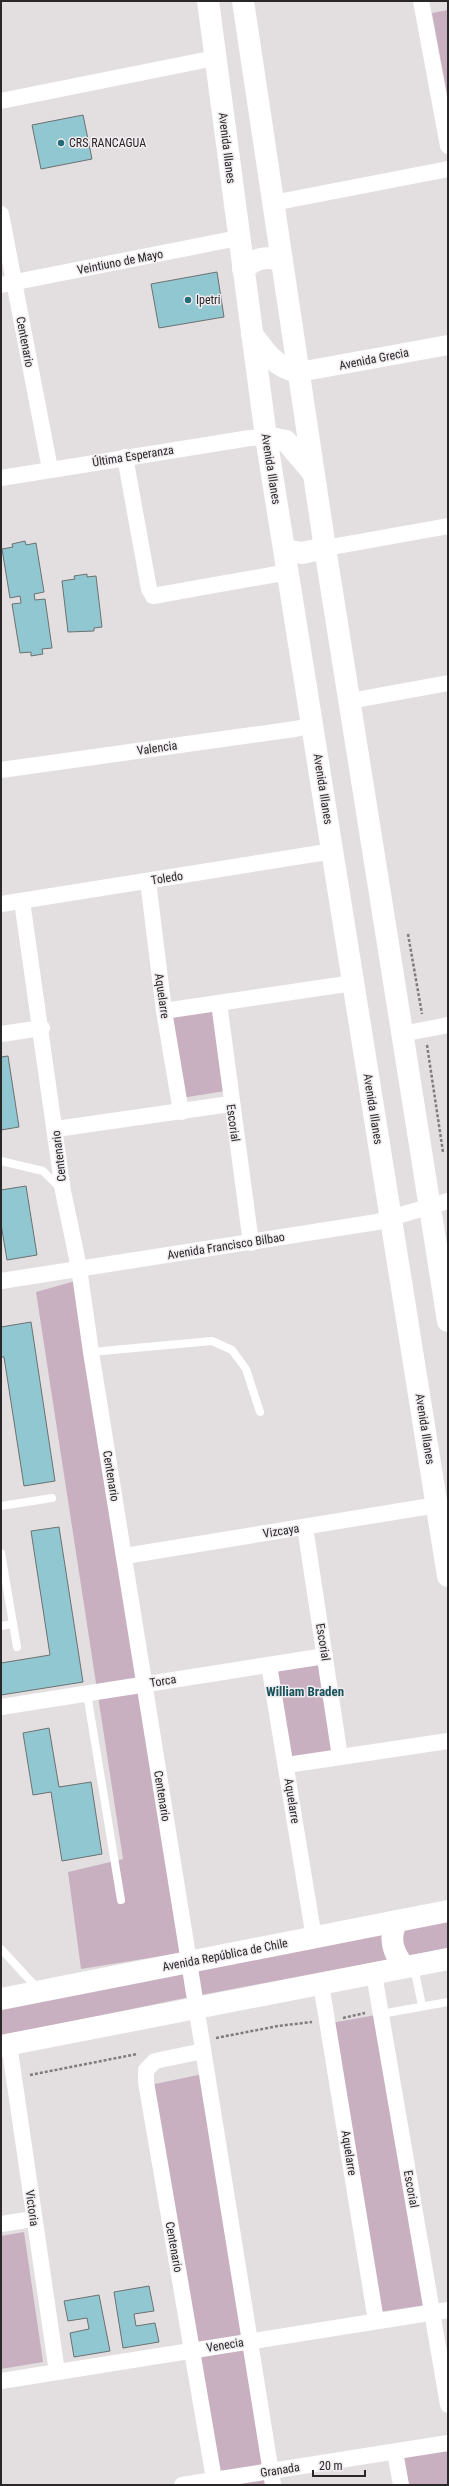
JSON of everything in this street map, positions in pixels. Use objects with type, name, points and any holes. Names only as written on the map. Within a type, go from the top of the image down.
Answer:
[{"type":"main road","name":"Avenida Illanes","points":[[208,1],[238,238],[266,437],[333,851],[352,983],[392,1218],[448,1576]]},
{"type":"main road","points":[[243,1],[315,475],[324,548],[350,701],[402,1034],[439,1203],[448,1321]]},
{"type":"main road","points":[[243,269],[249,264],[260,259],[273,258],[282,260]]},
{"type":"main road","points":[[251,333],[271,359],[279,366],[299,372]]},
{"type":"main road","points":[[266,437],[286,441],[315,475]]},
{"type":"main road","points":[[285,550],[302,553],[324,548]]},
{"type":"main road","name":"Avenida República de Chile","points":[[1,1999],[448,1911]]},
{"type":"main road","points":[[397,1921],[393,1927],[392,1945],[399,1961],[409,1967]]},
{"type":"main road","points":[[5,2045],[448,1959]]},
{"type":"street","points":[[421,1],[448,146]]},
{"type":"street","points":[[1,101],[215,58]]},
{"type":"street","points":[[273,203],[448,169]]},
{"type":"street","name":"Centenario","points":[[1,214],[8,284],[50,469]]},
{"type":"street","name":"Veintiuno de Mayo","points":[[8,284],[238,238]]},
{"type":"street","name":"Avenida Grecia","points":[[299,372],[448,345]]},
{"type":"street","name":"Última Esperanza","points":[[1,478],[125,457],[266,437]]},
{"type":"street","points":[[125,457],[149,589],[154,596],[288,572]]},
{"type":"street","points":[[324,548],[448,526]]},
{"type":"street","points":[[350,701],[448,683]]},
{"type":"street","name":"Valencia","points":[[1,770],[313,725]]},
{"type":"street","name":"Toledo","points":[[1,904],[333,851]]},
{"type":"street","name":"Aquelarre","points":[[148,881],[164,1010],[181,1112]]},
{"type":"street","name":"Centenario","points":[[22,901],[42,1028],[63,1191],[79,1268],[91,1352],[272,2478]]},
{"type":"street","points":[[164,1010],[352,983]]},
{"type":"street","name":"Escorial","points":[[219,1003],[230,1104],[250,1243]]},
{"type":"street","points":[[402,1034],[448,1025]]},
{"type":"street","points":[[1,1034],[42,1028]]},
{"type":"street","points":[[56,1129],[230,1104]]},
{"type":"street","name":"Avenida Francisco Bilbao","points":[[1,1281],[250,1243],[392,1218],[439,1203]]},
{"type":"street","name":"Vizcaya","points":[[125,1556],[437,1505]]},
{"type":"street","name":"Escorial","points":[[305,1527],[340,1758]]},
{"type":"street","name":"Torca","points":[[1,1707],[325,1656]]},
{"type":"street","name":"Aquelarre","points":[[269,1665],[287,1765],[314,1938]]},
{"type":"street","points":[[287,1765],[448,1741]]},
{"type":"street","name":"Escorial","points":[[374,1974],[448,2405]]},
{"type":"street","name":"Aquelarre","points":[[321,1984],[376,2321]]},
{"type":"street","name":"Victoria","points":[[5,2045],[15,2078],[57,2372]]},
{"type":"street","name":"Centenario","points":[[202,2046],[155,2061],[146,2070],[146,2082],[214,2482]]},
{"type":"street","points":[[1,2224],[34,2219]]},
{"type":"street","name":"Venecia","points":[[1,2381],[448,2310]]},
{"type":"street","name":"Granada","points":[[182,2485],[272,2478],[395,2452],[448,2443]]},
{"type":"street","points":[[395,2452],[401,2485]]},
{"type":"lane","points":[[1,1161],[43,1171],[63,1191]]},
{"type":"lane","points":[[91,1352],[212,1341],[232,1350],[246,1369],[260,1412]]},
{"type":"lane","points":[[1,1506],[52,1498]]},
{"type":"lane","points":[[1,1553],[17,1647]]},
{"type":"lane","points":[[1,1626],[13,1624]]},
{"type":"lane","points":[[87,1694],[121,1900]]},
{"type":"lane","points":[[1,1949],[40,1992]]},
{"type":"lane","points":[[409,1967],[422,2006]]},
{"type":"lane","points":[[380,2012],[448,2002]]},
{"type":"path","points":[[202,2046],[278,2026],[327,2021],[380,2012]]},
{"type":"path","points":[[15,2078],[144,2053]]},
{"type":"shaded area","points":[[448,10],[448,99],[432,13]]},
{"type":"shaded area","points":[[216,997],[231,1090],[182,1098],[167,1004]]},
{"type":"shaded area","points":[[75,1281],[180,1953],[81,1969],[68,1872],[123,1859],[36,1292]]},
{"type":"shaded area","points":[[319,1664],[333,1755],[290,1762],[275,1671]]},
{"type":"shaded area","points":[[448,1921],[448,1948],[175,2000],[1,2036],[1,2006]]},
{"type":"shaded area","points":[[376,2015],[426,2305],[379,2312],[331,2023]]},
{"type":"shaded area","points":[[203,2074],[269,2485],[218,2485],[150,2085]]},
{"type":"shaded area","points":[[24,2232],[43,2362],[1,2369],[1,2236]]},
{"type":"shaded area","points":[[448,2443],[448,2485],[401,2485],[395,2452]]},
{"type":"building","points":[[83,115],[92,159],[41,169],[32,125]]},
{"type":"building","name":"Ipetri","points":[[217,272],[224,317],[159,328],[151,284]]},
{"type":"building","points":[[25,541],[26,545],[36,543],[44,592],[34,594],[35,600],[45,599],[52,648],[42,649],[43,654],[31,656],[31,652],[20,653],[12,604],[21,603],[20,596],[10,598],[2,549],[13,547],[12,544]]},
{"type":"building","points":[[87,574],[87,577],[96,576],[102,627],[94,628],[94,631],[68,632],[62,581],[75,579],[74,576]]},
{"type":"building","points":[[8,1056],[19,1127],[1,1130],[1,1057]]},
{"type":"building","points":[[26,1186],[37,1255],[7,1260],[1,1224],[1,1190]]},
{"type":"building","points":[[31,1322],[55,1481],[24,1486],[4,1357],[1,1357],[1,1327]]},
{"type":"building","points":[[59,1527],[83,1682],[1,1695],[1,1663],[50,1655],[31,1531]]},
{"type":"building","points":[[49,1728],[59,1787],[91,1782],[102,1854],[62,1861],[51,1792],[33,1795],[23,1733]]},
{"type":"building","points":[[149,2286],[154,2311],[134,2314],[136,2326],[155,2323],[159,2342],[123,2348],[114,2292]]},
{"type":"building","points":[[99,2295],[110,2351],[74,2357],[70,2333],[89,2329],[87,2318],[68,2321],[64,2301]]},
{"type":"place","name":"CRS RANCAGUA","points":[[61,143]]},
{"type":"place","name":"Ipetri","points":[[188,300]]},
{"type":"district","name":"William Braden","points":[[305,1691]]}]
